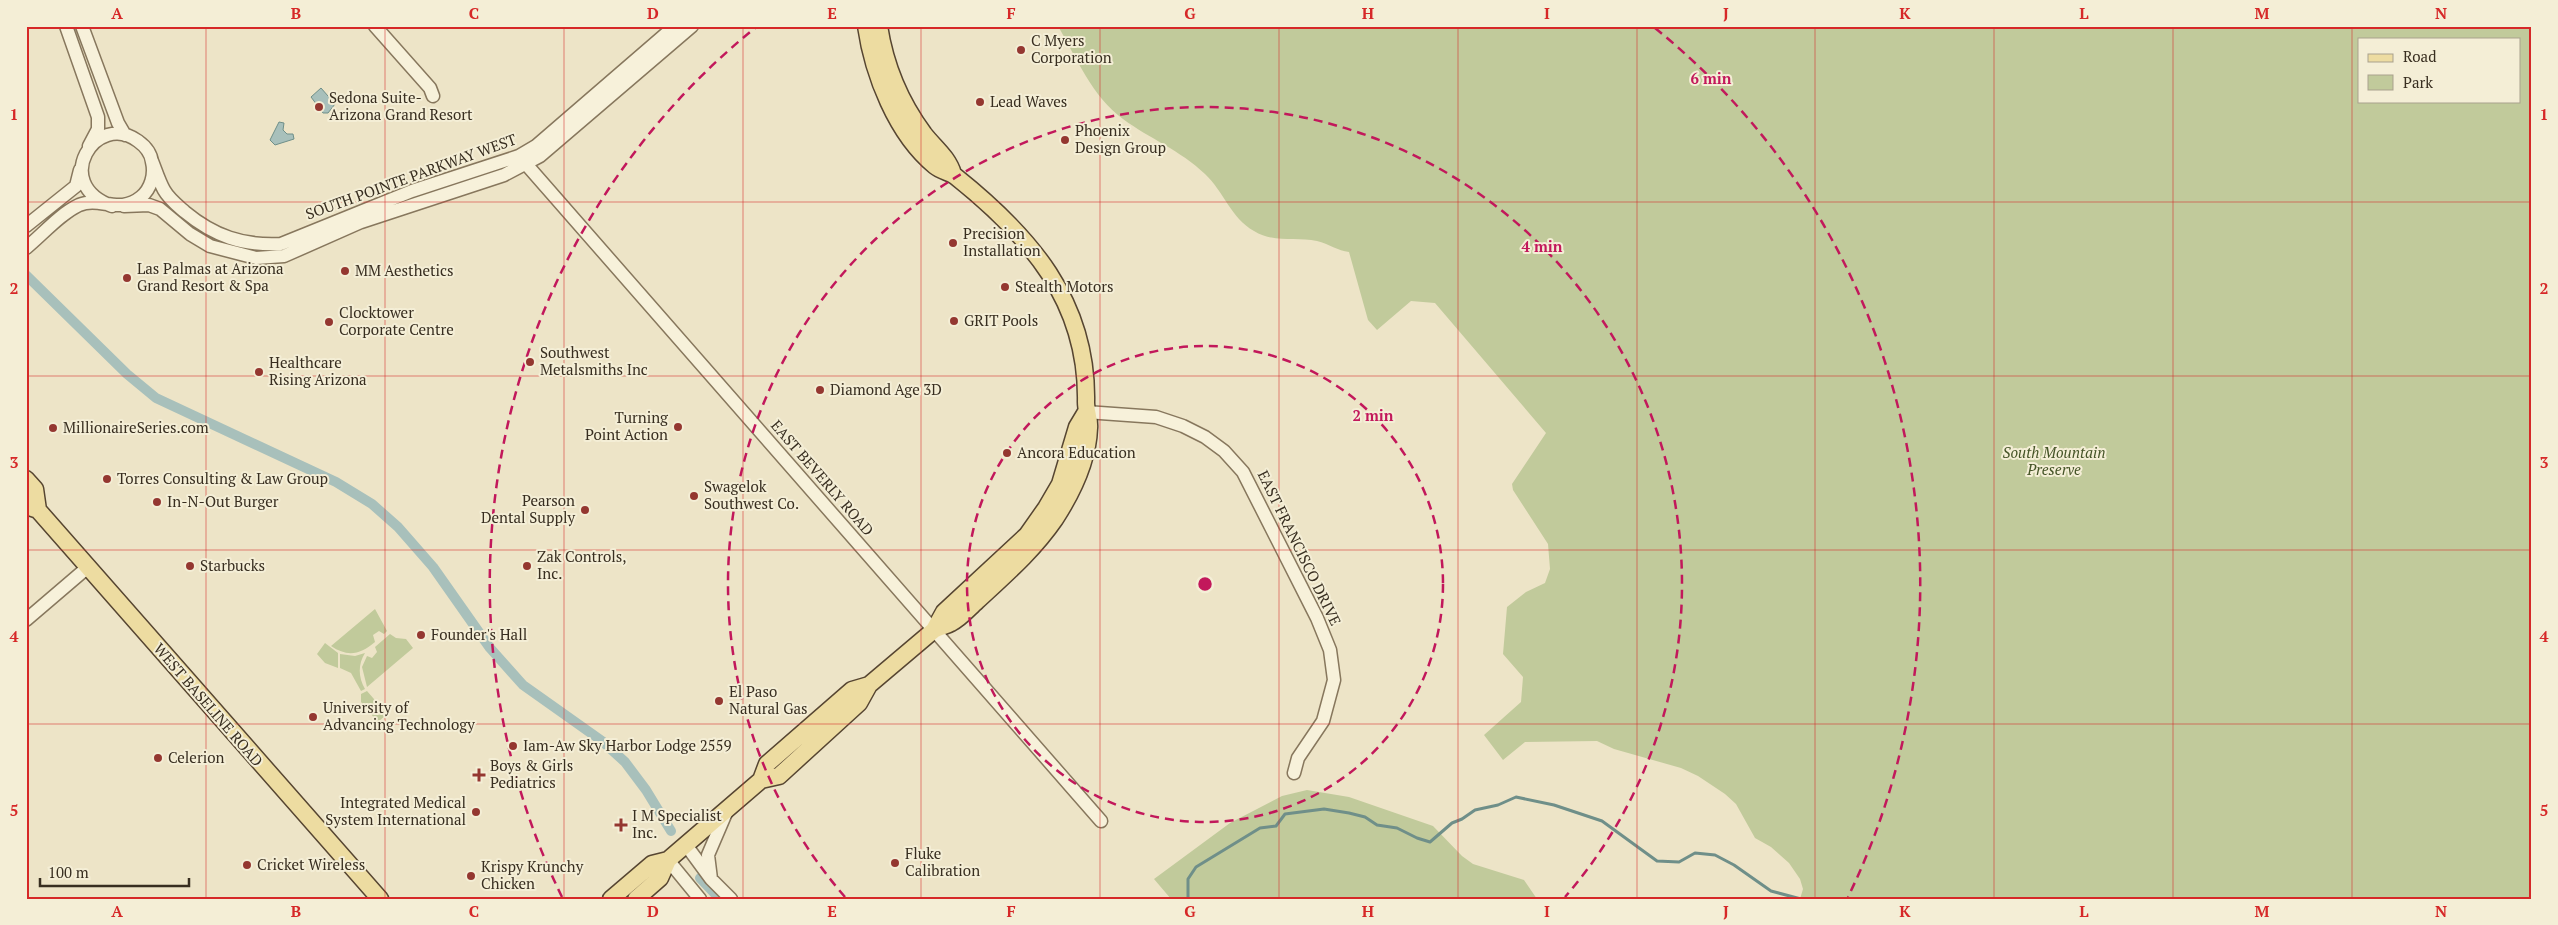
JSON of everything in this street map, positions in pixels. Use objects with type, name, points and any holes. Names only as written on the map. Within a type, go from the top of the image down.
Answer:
[{"type":"main road","points":[[610,899],[652,864],[668,860],[761,780],[779,776],[859,703],[870,685],[934,630],[953,622],[1025,556],[1063,507],[1076,480],[1088,440],[1090,426],[1086,412],[1086,384],[1079,344],[1060,290],[1038,255],[1011,225],[953,174],[936,167],[898,119],[878,76],[866,26]]},
{"type":"main road","points":[[879,26],[889,68],[906,106],[925,135],[949,162],[953,174]]},
{"type":"main road","name":"WEST BASELINE ROAD","points":[[26,478],[35,489],[32,508],[88,567],[380,899]]},
{"type":"main road","points":[[636,899],[660,878],[668,860]]},
{"type":"street","points":[[26,226],[76,186],[82,163],[98,129],[98,117],[66,26]]},
{"type":"street","points":[[82,26],[118,123],[125,135]]},
{"type":"street","points":[[375,26],[430,88],[434,96]]},
{"type":"street","name":"SOUTH POINTE PARKWAY WEST","points":[[26,248],[68,212],[86,203],[118,206],[149,205],[160,209],[190,234],[227,252],[256,258],[284,256],[361,222],[504,175],[675,26]]},
{"type":"street","name":"SOUTH POINTE PARKWAY WEST","points":[[152,161],[169,198],[200,225],[217,234],[260,245],[281,244],[412,190],[540,156],[692,26]]},
{"type":"street","points":[[82,163],[85,186],[96,198],[118,206],[135,202],[151,184],[154,173],[152,161],[142,144],[125,135],[104,136],[88,149]]},
{"type":"street","name":"EAST BEVERLY ROAD","points":[[522,160],[1101,821]]},
{"type":"street","name":"EAST FRANCISCO DRIVE","points":[[1086,412],[1156,418],[1183,426],[1205,437],[1224,451],[1242,472],[1317,618],[1330,650],[1334,680],[1323,722],[1298,758],[1294,773]]},
{"type":"street","points":[[26,620],[88,567]]},
{"type":"street","points":[[711,879],[708,855],[727,809]]},
{"type":"street","points":[[686,845],[711,879],[732,899]]},
{"type":"street","points":[[668,860],[700,899]]},
{"type":"green space","name":"South Mountain Preserve","points":[[1058,26],[2532,26],[2532,899],[1800,899],[1803,889],[1800,879],[1789,863],[1771,847],[1755,838],[1736,804],[1725,794],[1698,776],[1681,768],[1614,749],[1597,741],[1525,742],[1503,760],[1484,735],[1521,702],[1523,677],[1503,654],[1507,607],[1526,592],[1545,583],[1550,569],[1548,544],[1513,490],[1512,484],[1546,433],[1435,303],[1411,301],[1377,330],[1368,320],[1349,252],[1317,241],[1261,235],[1246,226],[1233,212],[1205,174],[1175,151],[1133,126],[1112,110],[1094,88]]},
{"type":"green space","points":[[375,609],[387,631],[384,634],[379,631],[373,635],[375,642],[364,650],[353,653],[343,652],[331,646]]},
{"type":"green space","points":[[390,634],[396,638],[406,639],[413,648],[367,687],[362,667],[367,656],[372,658],[377,652],[375,647]]},
{"type":"green space","points":[[325,643],[338,653],[338,668],[325,663],[317,654]]},
{"type":"green space","points":[[365,653],[360,671],[365,689],[361,691],[351,673],[340,668],[340,654],[355,656]]},
{"type":"green space","points":[[367,691],[387,714],[378,722],[370,713],[373,710],[369,706],[366,708],[361,702],[361,694]]},
{"type":"green space","points":[[1307,790],[1349,797],[1433,826],[1462,856],[1473,864],[1524,880],[1537,899],[1171,899],[1154,879],[1230,823],[1282,796]]},
{"type":"water","points":[[321,88],[335,104],[328,113],[323,113],[311,97]]},
{"type":"water","points":[[279,122],[284,123],[283,130],[287,134],[293,134],[294,139],[275,145],[270,140]]},
{"type":"waterway","points":[[26,275],[127,374],[156,398],[336,482],[372,504],[398,527],[433,567],[490,648],[523,685],[602,741],[625,762],[646,790],[671,831]]},
{"type":"waterway","points":[[1188,899],[1188,879],[1196,867],[1260,828],[1276,826],[1285,814],[1324,809],[1349,813],[1365,817],[1377,825],[1397,828],[1430,842],[1452,823],[1475,810],[1498,805],[1516,797],[1554,805],[1602,821],[1657,861],[1679,862],[1695,853],[1715,855],[1734,865],[1771,891],[1801,899]]},
{"type":"waterway","points":[[700,878],[720,899]]},
{"type":"place","name":"C Myers Corporation","points":[[1021,50]]},
{"type":"place","name":"Lead Waves","points":[[980,102]]},
{"type":"place","name":"Sedona Suite- Arizona Grand Resort","points":[[319,107]]},
{"type":"place","name":"Phoenix Design Group","points":[[1065,140]]},
{"type":"place","name":"Precision Installation","points":[[953,243]]},
{"type":"place","name":"MM Aesthetics","points":[[345,271]]},
{"type":"place","name":"Las Palmas at Arizona Grand Resort & Spa","points":[[127,278]]},
{"type":"place","name":"Stealth Motors","points":[[1005,287]]},
{"type":"place","name":"GRIT Pools","points":[[954,321]]},
{"type":"place","name":"Clocktower Corporate Centre","points":[[329,322]]},
{"type":"place","name":"Southwest Metalsmiths Inc","points":[[530,362]]},
{"type":"place","name":"Healthcare Rising Arizona","points":[[259,372]]},
{"type":"place","name":"Diamond Age 3D","points":[[820,390]]},
{"type":"place","name":"Turning Point Action","points":[[678,427]]},
{"type":"place","name":"MillionaireSeries.com","points":[[53,428]]},
{"type":"place","name":"Ancora Education","points":[[1007,453]]},
{"type":"place","name":"Torres Consulting & Law Group","points":[[107,479]]},
{"type":"place","name":"Swagelok Southwest Co.","points":[[694,496]]},
{"type":"place","name":"In-N-Out Burger","points":[[157,502]]},
{"type":"place","name":"Pearson Dental Supply","points":[[585,510]]},
{"type":"place","name":"Starbucks","points":[[190,566]]},
{"type":"place","name":"Zak Controls, Inc.","points":[[527,566]]},
{"type":"place","name":"Founder's Hall","points":[[421,635]]},
{"type":"place","name":"El Paso Natural Gas","points":[[719,701]]},
{"type":"place","name":"University of Advancing Technology","points":[[313,717]]},
{"type":"place","name":"Iam-Aw Sky Harbor Lodge 2559","points":[[513,746]]},
{"type":"place","name":"Celerion","points":[[158,758]]},
{"type":"place","name":"Boys & Girls Pediatrics","points":[[479,775]]},
{"type":"place","name":"Integrated Medical System International","points":[[476,812]]},
{"type":"place","name":"I M Specialist Inc.","points":[[621,825]]},
{"type":"place","name":"Fluke Calibration","points":[[895,863]]},
{"type":"place","name":"Cricket Wireless","points":[[247,865]]},
{"type":"place","name":"Krispy Krunchy Chicken","points":[[471,876]]}]
